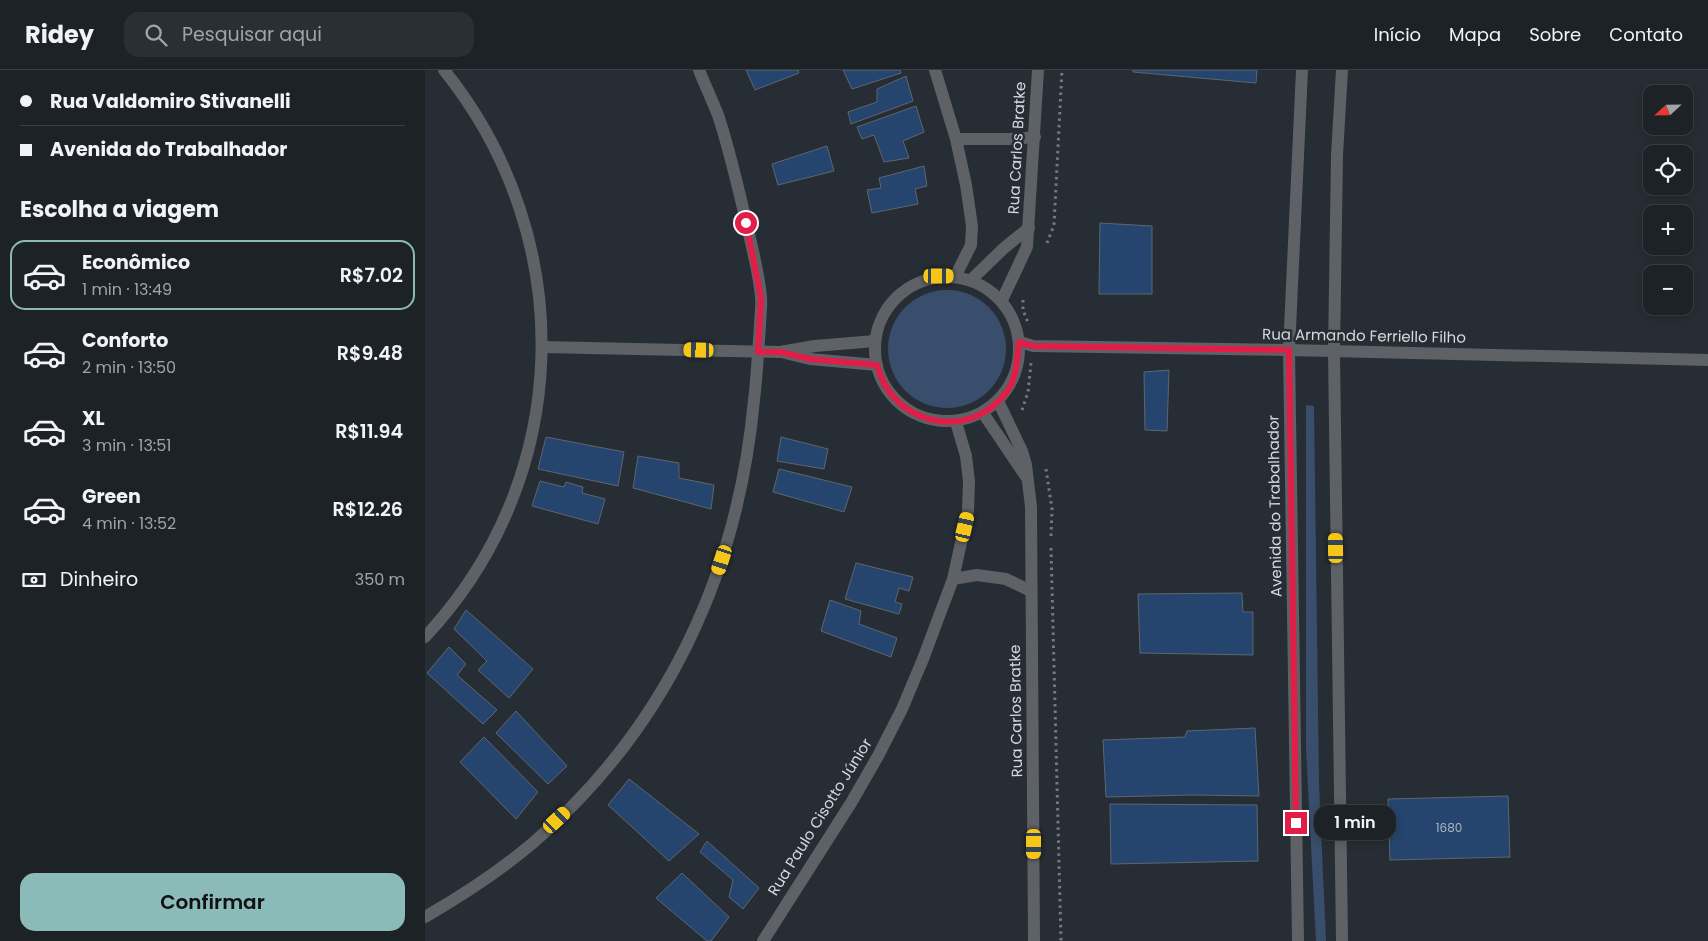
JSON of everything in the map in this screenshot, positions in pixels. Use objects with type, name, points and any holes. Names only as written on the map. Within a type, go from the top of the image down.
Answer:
[{"type":"street","points":[[425,637],[463,592],[483,561],[515,493],[527,458],[535,421],[542,347],[540,307],[535,268],[515,192],[499,156],[480,121],[458,88],[443,70]]},
{"type":"street","points":[[425,918],[497,871],[548,829],[600,775],[629,739],[656,700],[700,618],[732,530],[751,438],[761,298],[754,256],[731,160],[717,114],[699,70]]},
{"type":"street","points":[[935,70],[956,139],[966,185],[972,226],[971,245],[955,276]]},
{"type":"street","name":"Rua Carlos Bratke","points":[[1002,300],[1027,248],[1038,70]]},
{"type":"street","name":"Avenida do Trabalhador","points":[[1297,941],[1289,350],[1302,70]]},
{"type":"street","points":[[1341,70],[1337,155],[1334,352],[1341,941]]},
{"type":"street","points":[[956,139],[1003,140],[1035,137]]},
{"type":"street","name":"Rua Carlos Bratke","points":[[971,280],[1004,248],[1029,228]]},
{"type":"street","points":[[939,276],[955,276],[971,280],[1002,300],[1016,326],[1019,342],[1015,375],[1008,389],[998,401],[983,413],[956,422],[940,422],[924,418],[910,411],[886,389],[877,365],[875,341],[879,326],[885,310],[908,287],[923,280],[939,276]]},
{"type":"street","points":[[542,347],[780,352],[815,346],[875,341]]},
{"type":"street","name":"Rua Armando Ferriello Filho","points":[[1019,342],[1033,346],[1708,360]]},
{"type":"street","points":[[780,352],[810,359],[877,365]]},
{"type":"street","name":"Rua Carlos Bratke","points":[[998,401],[1022,451],[1031,507],[1035,941]]},
{"type":"street","name":"Rua Carlos Bratke","points":[[983,413],[1028,480]]},
{"type":"street","name":"Rua Paulo Cisotto Júnior","points":[[763,941],[878,756],[902,709],[953,579],[968,511],[969,481],[966,456],[956,422]]},
{"type":"street","points":[[953,579],[977,576],[1005,579],[1031,591]]},
{"type":"shaded area","points":[[947,290],[958,291],[980,300],[996,316],[1005,338],[1005,360],[996,382],[980,398],[958,407],[947,408],[936,407],[914,398],[898,382],[889,360],[888,349],[889,338],[898,316],[914,300],[936,291]]},
{"type":"shaded area","points":[[1306,405],[1314,406],[1319,784],[1326,941],[1316,941],[1306,749]]},
{"type":"building","points":[[746,70],[798,70],[799,73],[755,90]]},
{"type":"building","points":[[843,70],[900,70],[901,73],[852,89]]},
{"type":"building","points":[[1133,70],[1257,70],[1256,83],[1133,72]]},
{"type":"building","points":[[906,76],[913,101],[851,124],[848,112],[877,102],[877,89]]},
{"type":"building","points":[[916,106],[924,132],[903,141],[909,158],[884,162],[874,135],[862,139],[857,127]]},
{"type":"building","points":[[827,146],[834,171],[778,185],[772,164]]},
{"type":"building","points":[[924,166],[927,186],[915,189],[918,204],[872,213],[867,190],[881,188],[879,178]]},
{"type":"building","points":[[1100,223],[1152,226],[1152,294],[1099,294]]},
{"type":"building","points":[[1169,370],[1167,431],[1145,430],[1144,372]]},
{"type":"building","points":[[546,437],[624,452],[618,486],[538,469]]},
{"type":"building","points":[[781,437],[828,449],[824,469],[777,461]]},
{"type":"building","points":[[638,456],[679,463],[679,478],[714,485],[711,509],[633,488]]},
{"type":"building","points":[[779,469],[852,487],[844,512],[773,492]]},
{"type":"building","points":[[540,481],[564,487],[566,482],[583,487],[582,493],[605,499],[598,524],[532,506]]},
{"type":"building","points":[[856,563],[913,577],[909,591],[899,588],[895,602],[902,604],[899,614],[845,599]]},
{"type":"building","points":[[1242,593],[1243,612],[1253,612],[1253,655],[1140,653],[1138,594]]},
{"type":"building","points":[[830,600],[861,611],[859,624],[897,638],[891,657],[821,631]]},
{"type":"building","points":[[466,610],[533,669],[509,698],[478,670],[487,661],[454,629]]},
{"type":"building","points":[[449,647],[466,664],[457,675],[497,710],[483,724],[427,673]]},
{"type":"building","points":[[516,711],[567,766],[548,784],[496,733]]},
{"type":"building","points":[[1255,728],[1259,796],[1106,797],[1103,740],[1185,737],[1187,731]]},
{"type":"building","points":[[484,737],[538,792],[516,819],[460,762]]},
{"type":"building","points":[[629,779],[699,834],[669,861],[608,805]]},
{"type":"building","points":[[1508,796],[1510,857],[1390,860],[1388,799]]},
{"type":"building","points":[[1110,804],[1257,805],[1258,861],[1111,864]]},
{"type":"building","points":[[707,841],[759,888],[743,909],[729,897],[733,880],[700,852]]},
{"type":"building","points":[[682,873],[729,917],[711,941],[707,941],[656,898]]},
{"type":"route","points":[[746,223],[761,298],[758,352],[780,352],[810,359],[877,365],[886,389],[897,401],[910,411],[924,418],[940,422],[956,422],[971,418],[983,413],[998,401],[1008,389],[1015,375],[1019,342],[1033,346],[1289,350],[1296,823]]}]
